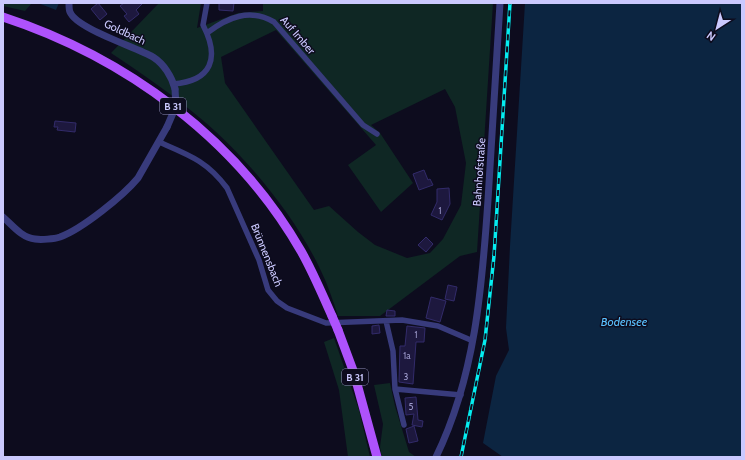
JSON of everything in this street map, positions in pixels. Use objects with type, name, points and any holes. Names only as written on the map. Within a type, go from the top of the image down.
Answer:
[{"type":"main road","name":"B 31","points":[[3,17],[49,33],[100,58],[148,87],[208,136],[252,182],[285,227],[300,251],[332,316],[354,373],[376,457]]},
{"type":"street","name":"Goldbach","points":[[69,3],[69,12],[81,23],[154,58],[166,70],[174,87]]},
{"type":"street","points":[[3,217],[20,233],[34,240],[59,237],[87,221],[132,185],[160,142],[176,106],[174,87],[189,83],[201,76],[208,69],[212,57],[207,33],[202,25],[207,3]]},
{"type":"street","name":"Bahnhofstraße","points":[[436,457],[449,431],[460,395],[473,341],[484,256],[500,3]]},
{"type":"street","name":"Auf Imber","points":[[207,33],[220,23],[234,18],[254,14],[274,22],[363,125],[377,134]]},
{"type":"street","name":"Brünnensbach","points":[[160,142],[198,159],[220,178],[227,188],[259,260],[268,290],[287,308],[326,323],[402,320],[438,326],[473,341]]},
{"type":"street","points":[[386,321],[393,351],[394,389],[404,425]]},
{"type":"street","points":[[394,389],[460,395]]},
{"type":"green space","points":[[3,3],[32,3],[25,11],[3,6]]},
{"type":"green space","points":[[159,3],[201,3],[197,28],[238,13],[263,11],[263,3],[493,3],[477,252],[460,256],[380,316],[338,316],[326,282],[311,251],[271,191],[255,172],[239,154],[195,113],[160,86],[111,53]],"holes":[[[276,30],[376,145],[348,165],[381,212],[413,183],[380,133],[371,125],[445,89],[455,107],[466,163],[461,205],[443,239],[430,253],[407,258],[375,245],[329,206],[314,210],[225,83],[221,57]]]},
{"type":"green space","points":[[334,338],[359,410],[370,457],[348,457],[339,390],[324,342]]},
{"type":"green space","points":[[390,383],[395,406],[409,452],[416,457],[382,457],[380,447],[383,424],[374,385]]},
{"type":"water","points":[[38,3],[59,3],[56,10]]},
{"type":"water","name":"Bodensee","points":[[525,3],[742,3],[742,457],[503,457],[483,443],[496,376],[509,350],[506,328]]},
{"type":"building","points":[[98,3],[107,14],[100,20],[91,9]]},
{"type":"building","points":[[124,3],[143,3],[136,10],[139,14],[129,22],[124,16],[127,14],[120,6]]},
{"type":"building","points":[[219,3],[234,3],[233,11],[219,10]]},
{"type":"building","points":[[55,121],[76,123],[75,132],[57,130],[58,127],[54,127]]},
{"type":"building","points":[[424,170],[428,180],[430,179],[433,185],[419,190],[413,174]]},
{"type":"building","points":[[449,188],[450,204],[442,220],[431,215],[437,202],[437,189]]},
{"type":"building","points":[[426,237],[433,244],[426,252],[418,245]]},
{"type":"building","points":[[448,285],[457,287],[454,301],[445,299]]},
{"type":"building","points":[[431,297],[446,301],[440,322],[426,318]]},
{"type":"building","points":[[387,310],[395,311],[395,316],[386,316]]},
{"type":"building","points":[[379,325],[380,333],[372,334],[372,326]]},
{"type":"building","points":[[407,326],[425,328],[424,342],[416,342],[413,384],[399,382],[400,346],[405,346]]},
{"type":"building","points":[[416,397],[418,420],[423,421],[422,427],[412,425],[414,414],[406,415],[405,398]]},
{"type":"building","points":[[414,426],[418,441],[409,443],[406,429]]},
{"type":"railway","points":[[461,457],[485,340],[494,256],[510,3]]}]
